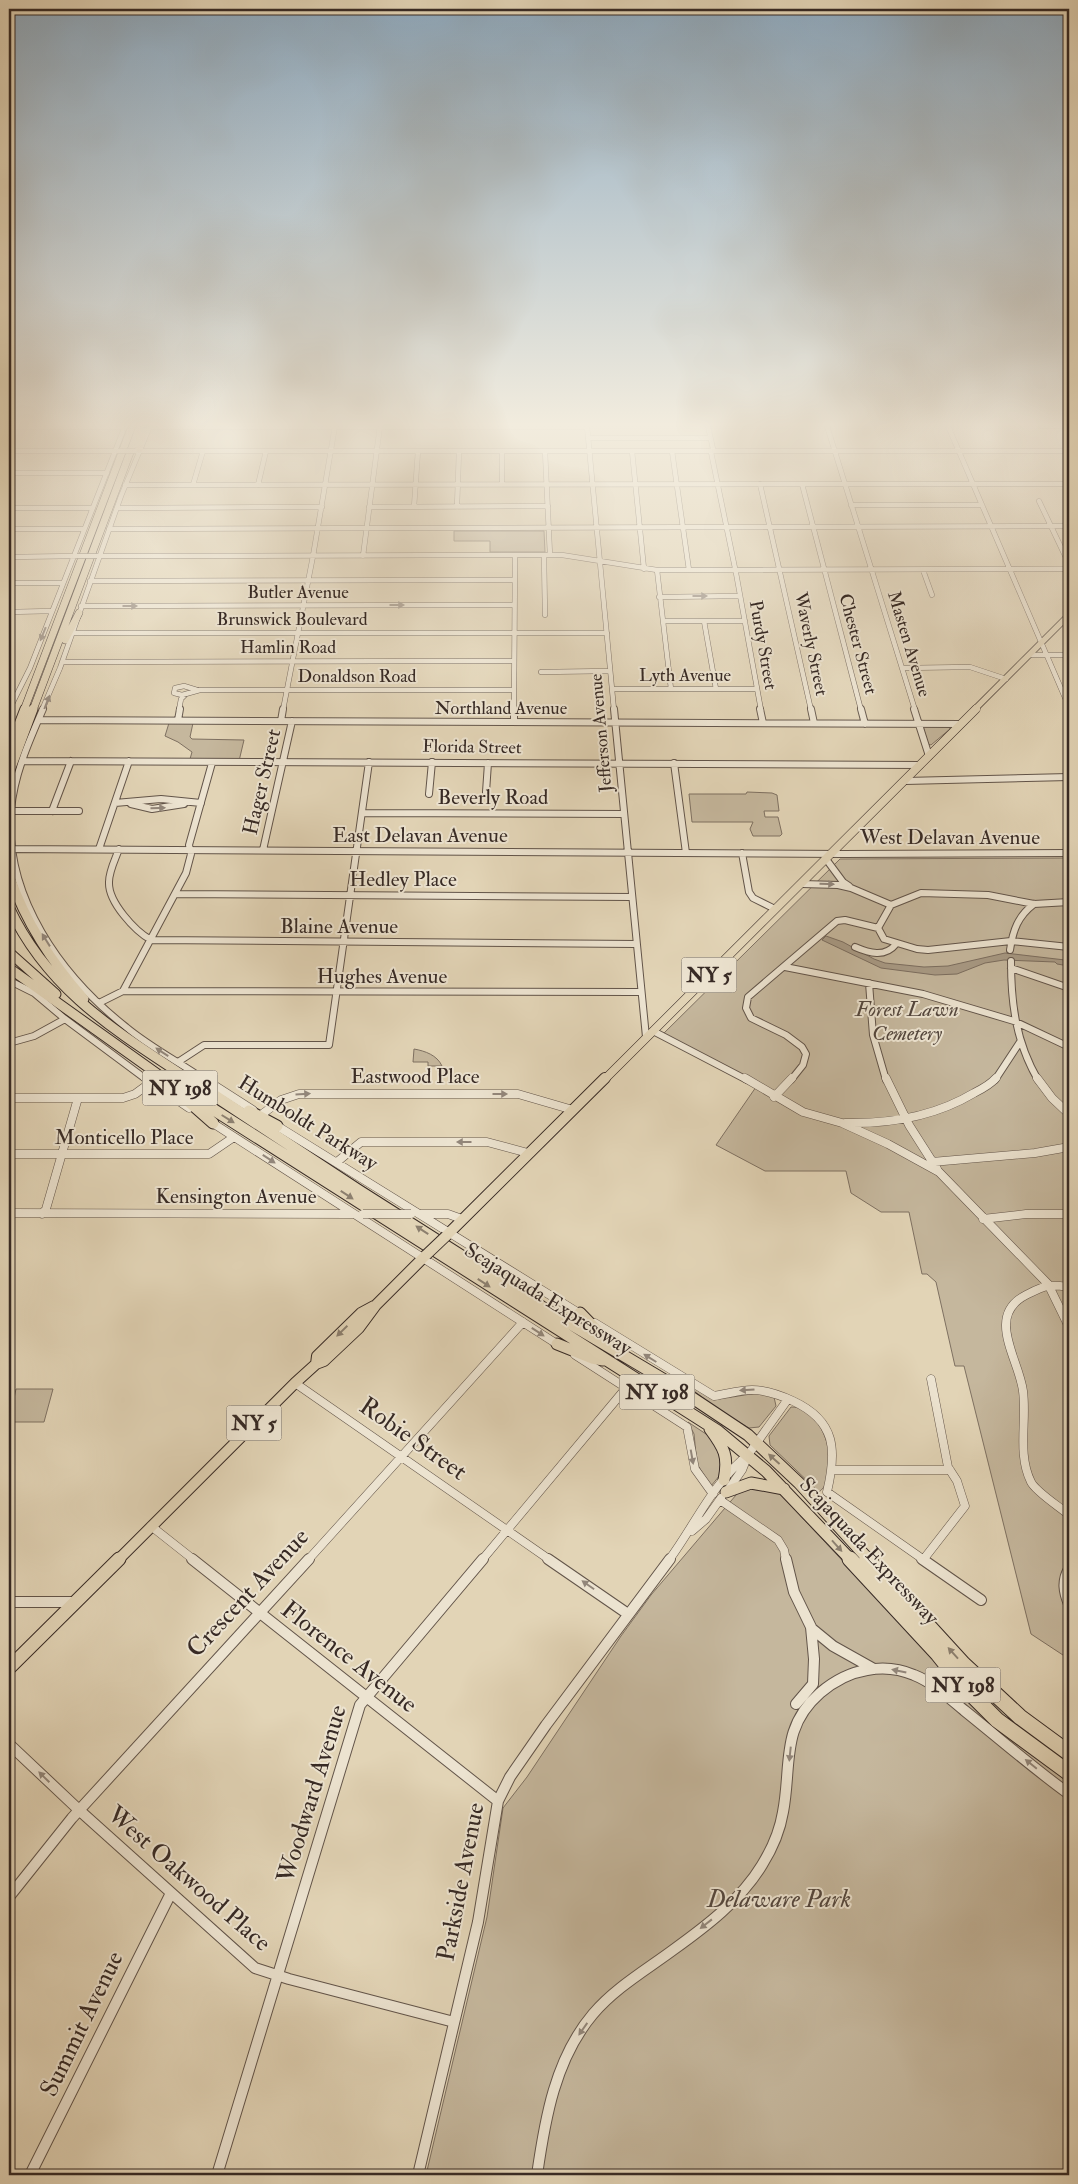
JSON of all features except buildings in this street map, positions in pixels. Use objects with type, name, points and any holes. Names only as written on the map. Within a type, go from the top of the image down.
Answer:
[{"type":"highway","points":[[9,750],[90,528]]},
{"type":"highway","points":[[9,773],[102,528]]},
{"type":"highway","points":[[53,660],[69,635],[80,609]]},
{"type":"highway","points":[[9,731],[25,705]]},
{"type":"highway","points":[[9,875],[16,899],[36,937],[58,969],[94,1006]]},
{"type":"highway","points":[[9,907],[25,940],[45,968],[77,1001],[94,1006]]},
{"type":"highway","points":[[9,952],[70,1007],[69,1016]]},
{"type":"highway","points":[[9,968],[69,1016]]},
{"type":"highway","name":"Scajaquada Expressway","points":[[94,1006],[143,1050],[358,1190],[536,1302],[672,1384],[756,1443],[799,1483],[963,1664],[1020,1717],[1069,1754]]},
{"type":"highway","name":"Scajaquada Expressway","points":[[69,1016],[512,1302],[610,1361],[705,1422],[748,1455],[784,1490],[938,1654],[966,1689],[997,1720],[1069,1773]]},
{"type":"highway","points":[[156,1073],[213,1123]]},
{"type":"highway","points":[[214,1095],[229,1100],[277,1126]]},
{"type":"highway","points":[[580,1313],[613,1348]]},
{"type":"highway","points":[[557,1344],[592,1358],[610,1361]]},
{"type":"highway","points":[[705,1422],[726,1454],[728,1461],[721,1491]]},
{"type":"highway","points":[[721,1491],[755,1482],[784,1490]]},
{"type":"main road","name":"NY 5","points":[[9,1668],[295,1383],[316,1364],[324,1360],[358,1328],[376,1305],[802,884],[1069,615]]},
{"type":"street","points":[[109,530],[574,528]]},
{"type":"street","name":"Jefferson Avenue","points":[[596,528],[640,992],[646,1037]]},
{"type":"street","points":[[640,528],[644,569]]},
{"type":"street","points":[[683,528],[689,570]]},
{"type":"street","name":"Purdy Street","points":[[727,528],[763,723]]},
{"type":"street","name":"Waverly Street","points":[[770,528],[814,724]]},
{"type":"street","name":"Chester Street","points":[[813,528],[865,724]]},
{"type":"street","name":"Masten Avenue","points":[[859,528],[929,756]]},
{"type":"street","points":[[992,528],[1069,708]]},
{"type":"street","points":[[1052,528],[1069,564]]},
{"type":"street","points":[[9,530],[84,529],[75,556],[23,684],[9,711]]},
{"type":"street","points":[[281,721],[318,529]]},
{"type":"street","points":[[362,556],[366,529]]},
{"type":"street","points":[[546,615],[548,529]]},
{"type":"street","name":"Humboldt Parkway","points":[[109,530],[24,761],[15,789],[11,811],[10,849],[23,892],[44,937],[94,1006],[277,1126],[421,1214],[448,1234],[580,1313],[706,1392],[714,1396],[754,1390],[769,1391],[788,1399]]},
{"type":"street","points":[[9,556],[547,555],[568,556],[656,570],[1069,569]]},
{"type":"street","points":[[514,722],[515,556]]},
{"type":"street","points":[[656,570],[671,689]]},
{"type":"street","points":[[923,570],[932,595]]},
{"type":"street","points":[[90,581],[514,580]]},
{"type":"street","points":[[9,583],[63,583]]},
{"type":"street","points":[[659,597],[740,596]]},
{"type":"street","name":"Butler Avenue","points":[[80,609],[304,605],[514,605]]},
{"type":"street","points":[[9,612],[52,611]]},
{"type":"street","points":[[662,621],[745,621]]},
{"type":"street","points":[[704,621],[716,689]]},
{"type":"street","name":"Brunswick Boulevard","points":[[72,633],[606,632]]},
{"type":"street","points":[[1030,655],[1069,655]]},
{"type":"street","name":"Hamlin Road","points":[[62,662],[514,661]]},
{"type":"street","points":[[902,668],[970,667],[1006,679]]},
{"type":"street","points":[[541,672],[610,671]]},
{"type":"street","points":[[178,720],[181,700],[190,690],[188,687],[177,687],[174,689],[174,693],[181,700]]},
{"type":"street","name":"Donaldson Road","points":[[188,687],[200,690]]},
{"type":"street","name":"Lyth Avenue","points":[[612,689],[757,689]]},
{"type":"street","name":"Donaldson Road","points":[[174,693],[200,690],[514,690]]},
{"type":"street","name":"Northland Avenue","points":[[40,720],[961,724]]},
{"type":"street","name":"Hager Street","points":[[263,850],[292,721]]},
{"type":"street","points":[[52,811],[71,760]]},
{"type":"street","name":"Florida Street","points":[[24,761],[920,765]]},
{"type":"street","points":[[99,850],[129,761]]},
{"type":"street","points":[[178,1062],[204,1045],[329,1045],[369,762]]},
{"type":"street","points":[[429,794],[432,762]]},
{"type":"street","points":[[94,1006],[123,990],[186,873],[191,854],[189,845],[212,763]]},
{"type":"street","points":[[486,792],[488,763]]},
{"type":"street","points":[[674,763],[686,852]]},
{"type":"street","points":[[904,781],[1069,777]]},
{"type":"street","points":[[115,803],[161,799],[201,804]]},
{"type":"street","points":[[126,803],[152,808],[189,803]]},
{"type":"street","points":[[11,811],[79,811]]},
{"type":"street","name":"Beverly Road","points":[[362,812],[623,813]]},
{"type":"street","name":"East Delavan Avenue","points":[[10,849],[686,852],[829,856]]},
{"type":"street","points":[[118,850],[109,883],[110,891],[118,906],[134,926],[147,939],[151,940]]},
{"type":"street","points":[[742,853],[749,892],[752,898],[775,909]]},
{"type":"street","name":"West Delavan Avenue","points":[[829,856],[1069,853]]},
{"type":"street","points":[[829,856],[843,882],[851,888]]},
{"type":"street","points":[[802,884],[838,885],[851,888],[891,905]]},
{"type":"street","points":[[878,928],[891,905],[928,893],[988,896],[1034,904],[1069,902]]},
{"type":"street","name":"Hedley Place","points":[[175,894],[632,897]]},
{"type":"street","points":[[1002,898],[1018,910],[1019,916]]},
{"type":"street","points":[[1010,950],[1014,927],[1019,916],[1034,904]]},
{"type":"street","points":[[774,1097],[805,1063],[807,1056],[803,1047],[797,1041],[751,1018],[746,1012],[745,1004],[748,997],[771,975],[785,967],[837,921],[846,920],[878,928],[884,938],[896,944],[928,950],[979,946],[1011,940],[1069,947]]},
{"type":"street","name":"Blaine Avenue","points":[[151,940],[636,944]]},
{"type":"street","points":[[855,947],[863,951],[887,953],[893,950],[896,944]]},
{"type":"street","points":[[1069,988],[1011,965],[1011,1006],[1020,1042],[1036,1079],[1052,1100],[1069,1114]]},
{"type":"street","points":[[785,967],[923,994],[1014,1021],[1069,1047]]},
{"type":"street","points":[[12,982],[69,1016],[150,1083],[354,1214],[425,1256],[523,1322],[687,1427],[690,1432],[694,1465],[703,1482],[721,1491],[778,1540],[784,1550],[794,1592],[811,1627],[823,1640],[874,1669]]},
{"type":"street","points":[[869,983],[869,1008],[874,1042],[887,1085],[904,1121],[939,1172],[1048,1284],[1069,1327]]},
{"type":"street","name":"Hughes Avenue","points":[[123,990],[640,992]]},
{"type":"street","points":[[9,1043],[34,1036],[69,1016]]},
{"type":"street","points":[[653,1031],[724,1066],[774,1097],[804,1112],[842,1123],[888,1144],[939,1172]]},
{"type":"street","points":[[842,1123],[871,1124],[904,1121],[935,1112],[966,1099],[994,1080],[1020,1042]]},
{"type":"street","points":[[9,1098],[123,1098],[135,1094],[150,1083]]},
{"type":"street","name":"Eastwood Place","points":[[260,1115],[281,1100],[299,1094],[518,1094],[573,1110]]},
{"type":"street","points":[[42,1214],[46,1208],[78,1098]]},
{"type":"street","name":"Monticello Place","points":[[9,1154],[208,1154],[234,1137]]},
{"type":"street","points":[[337,1162],[361,1142],[487,1142],[528,1154]]},
{"type":"street","points":[[932,1162],[962,1156],[1048,1152],[1069,1147]]},
{"type":"street","name":"Kensington Avenue","points":[[9,1213],[448,1214],[462,1219]]},
{"type":"street","points":[[983,1219],[1015,1214],[1069,1214]]},
{"type":"street","points":[[1069,1287],[1048,1284],[1017,1300],[1006,1314],[1006,1331],[1023,1391],[1024,1460],[1032,1484],[1069,1515]]},
{"type":"street","name":"Crescent Avenue","points":[[9,1897],[79,1810],[523,1322]]},
{"type":"street","points":[[923,1560],[965,1506],[957,1481],[950,1470],[931,1379]]},
{"type":"street","name":"Robie Street","points":[[295,1383],[403,1456],[628,1614]]},
{"type":"street","name":"Woodward Avenue","points":[[217,2175],[360,1705],[626,1388]]},
{"type":"street","points":[[788,1399],[804,1405],[816,1415],[831,1438],[834,1453],[833,1470],[827,1492],[981,1600]]},
{"type":"street","name":"Parkside Avenue","points":[[418,2175],[478,1922],[498,1801],[510,1777],[545,1726],[689,1532],[706,1519],[721,1491],[742,1470],[748,1455],[788,1399]]},
{"type":"street","points":[[833,1470],[950,1470]]},
{"type":"street","name":"Florence Avenue","points":[[151,1526],[498,1801]]},
{"type":"street","points":[[1069,1569],[1064,1576],[1064,1592],[1069,1604]]},
{"type":"street","points":[[9,1602],[74,1602]]},
{"type":"street","points":[[796,1704],[813,1684],[814,1658],[811,1627]]},
{"type":"street","points":[[537,2175],[540,2145],[553,2087],[573,2044],[593,2014],[623,1988],[723,1911],[744,1890],[761,1867],[777,1834],[783,1813],[791,1747],[796,1724],[804,1708],[833,1682],[846,1675],[874,1669],[898,1670],[926,1681],[1069,1794]]},
{"type":"street","name":"West Oakwood Place","points":[[9,1744],[248,1963],[261,1971],[277,1976],[454,2022]]},
{"type":"street","name":"Summit Avenue","points":[[30,2175],[171,1893]]},
{"type":"green space","points":[[454,531],[544,531],[545,552],[490,552],[490,541],[454,541]]},
{"type":"green space","points":[[169,723],[193,723],[190,737],[192,739],[244,740],[239,761],[190,759],[192,752],[165,736]]},
{"type":"green space","points":[[923,726],[949,727],[950,729],[931,745],[928,744]]},
{"type":"green space","points":[[747,792],[777,795],[779,811],[764,811],[765,817],[778,817],[782,834],[780,836],[753,836],[750,829],[753,822],[692,822],[689,794],[746,794]]},
{"type":"green space","name":"Forest Lawn Cemetery","points":[[1069,858],[1069,1659],[1031,1634],[964,1366],[955,1366],[936,1282],[927,1274],[922,1274],[909,1212],[881,1212],[851,1193],[846,1171],[765,1171],[716,1145],[756,1087],[661,1036],[840,859]]},
{"type":"green space","points":[[414,1049],[430,1054],[442,1066],[428,1066],[428,1062],[413,1062]]},
{"type":"green space","points":[[676,1377],[710,1398],[720,1399],[757,1393],[774,1397],[776,1406],[759,1427],[749,1428],[716,1408]]},
{"type":"green space","points":[[16,1389],[53,1389],[44,1422],[9,1422]]},
{"type":"green space","points":[[791,1407],[803,1410],[813,1417],[821,1428],[827,1442],[830,1456],[830,1471],[826,1483],[819,1492],[770,1445],[769,1436]]},
{"type":"green space","points":[[688,1422],[712,1438],[721,1448],[720,1475],[711,1486],[697,1464],[694,1434]]},
{"type":"green space","name":"Delaware Park","points":[[742,1488],[777,1492],[782,1496],[880,1601],[1069,1778],[1069,2175],[426,2175],[487,1917],[503,1808],[527,1777],[621,1636],[651,1595]]},
{"type":"shaded area","points":[[826,936],[843,942],[885,963],[924,967],[948,966],[1005,953],[1065,960],[1069,962],[1069,966],[1055,962],[1004,960],[985,963],[957,974],[935,975],[881,968],[822,940]]}]
